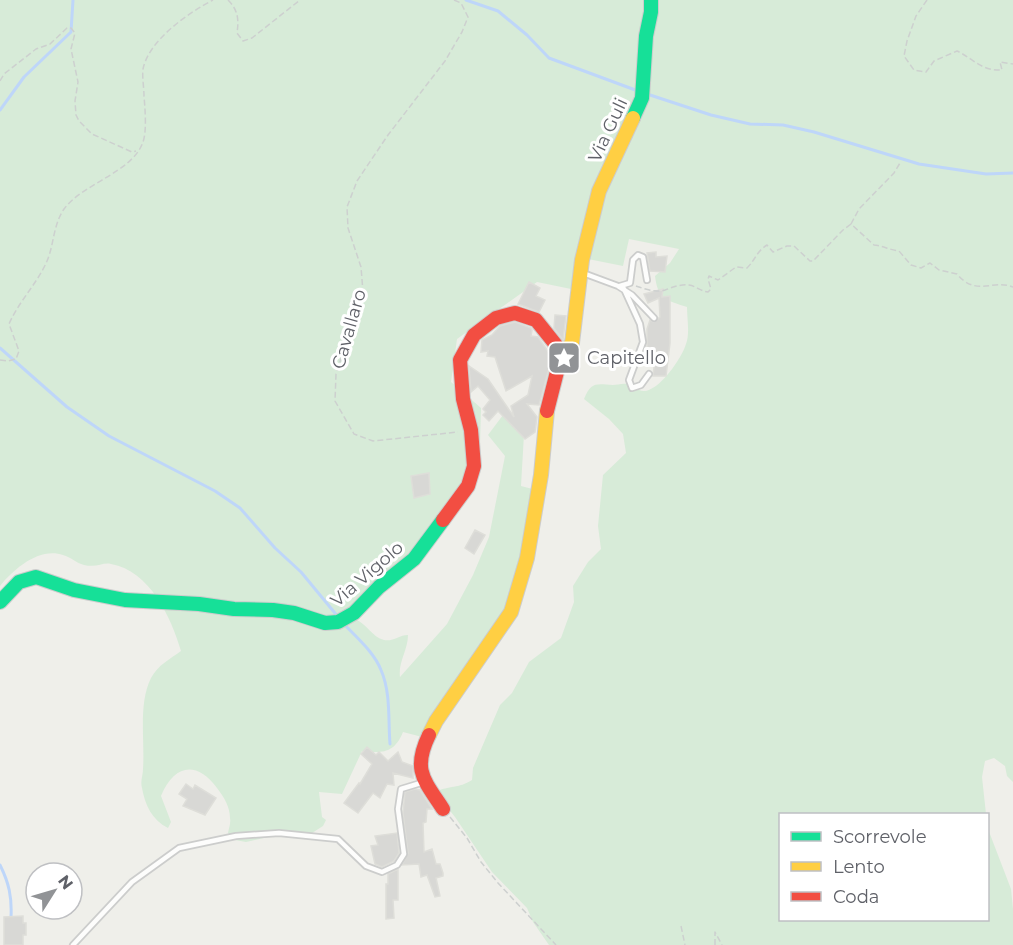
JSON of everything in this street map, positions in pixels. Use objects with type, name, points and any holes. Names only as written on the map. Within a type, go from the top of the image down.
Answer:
[{"type":"street","name":"Via Guli","points":[[580,272],[599,191],[642,98],[651,0]]},
{"type":"street","points":[[443,809],[421,775],[423,748],[436,721],[511,612],[527,558],[541,475],[544,426],[550,394],[557,377],[561,356],[572,343],[580,272]]},
{"type":"street","name":"Via Vigolo","points":[[0,602],[19,582],[36,577],[74,590],[125,600],[273,610],[294,613],[325,623],[339,622],[354,613],[378,587],[414,559],[468,486],[474,466],[460,360],[474,335],[496,318],[514,313],[536,320],[556,345],[561,356]]},
{"type":"lane","points":[[622,288],[630,283],[633,260],[638,255],[643,257],[646,280]]},
{"type":"lane","points":[[580,272],[622,288],[654,318]]},
{"type":"lane","points":[[622,288],[640,324],[643,342],[629,380],[632,388],[641,385],[649,374]]},
{"type":"lane","points":[[73,945],[132,882],[179,848],[236,836],[279,833],[338,839],[366,866],[382,872],[398,865],[404,854],[398,809],[401,789],[424,782]]},
{"type":"path","points":[[0,360],[16,359],[19,351],[9,324],[47,261],[64,209],[89,187],[120,168],[137,152],[143,142],[145,108],[143,70],[149,52],[162,37],[187,16],[213,0]]},
{"type":"path","points":[[228,0],[235,7],[239,19],[237,33],[243,41],[252,38],[300,0]]},
{"type":"path","name":"Cavallaro","points":[[454,0],[461,3],[468,17],[462,33],[445,62],[370,160],[357,181],[347,207],[348,228],[361,267],[363,292],[336,374],[335,401],[354,434],[373,441],[471,430]]},
{"type":"path","points":[[927,0],[916,16],[904,56],[914,70],[926,72],[934,61],[957,51],[971,58],[980,67],[991,70],[1002,69],[1000,62],[1013,64]]},
{"type":"path","points":[[0,81],[4,74],[36,49],[50,44],[67,28],[71,28],[75,33],[71,49],[78,82],[75,101],[79,121],[92,134],[132,152],[137,152]]},
{"type":"path","points":[[630,283],[654,291],[692,285],[700,291],[708,292],[711,289],[709,276],[718,280],[736,267],[747,268],[753,262],[757,251],[767,245],[773,252],[787,246],[794,246],[810,261],[813,261],[851,224],[859,209],[894,173],[900,163]]},
{"type":"path","points":[[851,224],[874,245],[899,251],[912,265],[921,268],[930,263],[939,270],[957,274],[963,281],[984,287],[995,285],[1013,287]]},
{"type":"path","points":[[443,809],[467,838],[481,862],[556,945]]},
{"type":"path","points":[[681,926],[686,945]]},
{"type":"path","points":[[715,945],[715,932],[722,945]]},
{"type":"green space","points":[[0,0],[1013,0],[1013,782],[1007,776],[1005,766],[994,758],[985,761],[982,777],[986,813],[779,813],[779,921],[989,921],[989,832],[1011,889],[1013,945],[549,945],[533,922],[527,908],[492,872],[435,792],[472,780],[473,768],[500,705],[512,693],[529,662],[561,638],[574,602],[573,586],[588,562],[601,549],[598,526],[603,475],[626,453],[623,434],[609,419],[584,399],[592,386],[599,384],[625,384],[642,391],[650,390],[663,380],[680,357],[687,340],[687,307],[664,298],[658,290],[655,276],[670,263],[679,249],[629,239],[623,266],[583,258],[576,290],[537,282],[457,339],[451,382],[481,408],[480,445],[472,487],[382,584],[355,619],[384,640],[408,635],[400,666],[400,677],[447,624],[473,575],[489,537],[505,456],[488,435],[506,411],[524,434],[521,486],[540,491],[509,619],[430,739],[403,732],[396,745],[387,750],[362,751],[342,794],[319,792],[322,817],[326,820],[323,826],[312,833],[276,835],[246,842],[235,840],[228,833],[230,814],[224,799],[209,779],[193,770],[179,772],[166,786],[161,796],[171,822],[168,828],[158,821],[147,806],[141,781],[147,688],[157,669],[181,651],[165,610],[148,586],[137,576],[125,568],[108,564],[84,565],[54,553],[28,561],[0,586]]},
{"type":"building","points":[[656,252],[656,257],[667,256],[665,272],[650,271],[647,253]]},
{"type":"building","points":[[529,282],[540,288],[536,296],[545,300],[539,312],[518,304]]},
{"type":"building","points":[[663,289],[662,297],[670,296],[670,343],[666,376],[653,376],[655,359],[647,357],[647,329],[650,320],[654,322],[660,317],[659,298],[648,303],[644,294]]},
{"type":"building","points":[[555,315],[566,316],[563,340],[554,328]]},
{"type":"building","points":[[515,322],[531,328],[531,336],[538,337],[552,357],[539,405],[527,404],[537,417],[535,432],[525,439],[498,411],[489,421],[483,415],[486,412],[483,409],[490,400],[478,386],[471,392],[469,366],[488,379],[514,417],[511,406],[528,395],[532,376],[506,391],[495,357],[487,356],[488,351],[481,352],[482,340],[492,335],[500,326]]},
{"type":"building","points":[[429,473],[430,494],[414,498],[411,476]]},
{"type":"building","points":[[475,530],[485,535],[474,554],[465,548]]},
{"type":"building","points":[[367,747],[376,755],[379,752],[388,761],[398,752],[402,762],[413,766],[413,778],[393,773],[394,785],[387,784],[380,798],[373,793],[358,813],[344,803],[360,784],[372,764],[361,754]]},
{"type":"building","points":[[186,784],[193,789],[195,785],[216,798],[205,815],[183,806],[187,799],[179,794]]},
{"type":"building","points":[[420,790],[432,809],[427,809],[426,822],[423,823],[424,852],[432,849],[436,864],[440,864],[443,876],[436,878],[440,896],[435,897],[427,875],[421,877],[419,864],[402,865],[408,853],[403,813],[405,792]]},
{"type":"building","points":[[397,833],[399,853],[394,861],[382,867],[375,864],[371,846],[378,845],[375,836]]},
{"type":"building","points":[[398,869],[398,900],[393,900],[394,918],[386,919],[388,874]]},
{"type":"building","points":[[23,916],[23,923],[26,923],[26,935],[23,935],[23,945],[4,945],[4,917]]},
{"type":"waterway","points":[[0,110],[24,77],[71,32],[73,0]]},
{"type":"waterway","points":[[466,0],[498,11],[527,35],[549,58],[638,91]]},
{"type":"waterway","points":[[647,94],[711,115],[750,124],[783,125],[814,132],[919,164],[986,174],[1013,173]]},
{"type":"waterway","points":[[0,348],[67,407],[109,436],[215,491],[240,508],[275,548],[301,572],[339,618]]},
{"type":"waterway","points":[[343,623],[369,651],[381,670],[388,697],[390,744]]},
{"type":"waterway","points":[[0,865],[9,890],[11,917]]},
{"type":"traffic: fast","points":[[633,118],[642,98],[651,0]]},
{"type":"traffic: fast","points":[[0,602],[19,582],[36,577],[74,590],[125,600],[273,610],[294,613],[325,623],[338,622],[354,613],[379,587],[414,559],[443,520]]},
{"type":"traffic: slow","points":[[561,356],[572,343],[582,260],[599,191],[633,118]]},
{"type":"traffic: slow","points":[[429,735],[436,721],[511,612],[527,558],[541,475],[547,411]]},
{"type":"traffic: jam","points":[[443,520],[468,486],[474,466],[471,430],[463,399],[460,360],[474,335],[496,318],[515,313],[536,320],[556,345],[561,356],[547,411]]},
{"type":"traffic: jam","points":[[429,735],[421,757],[422,774],[443,809]]},
{"type":"place","name":"Capitello","points":[[564,358]]}]
